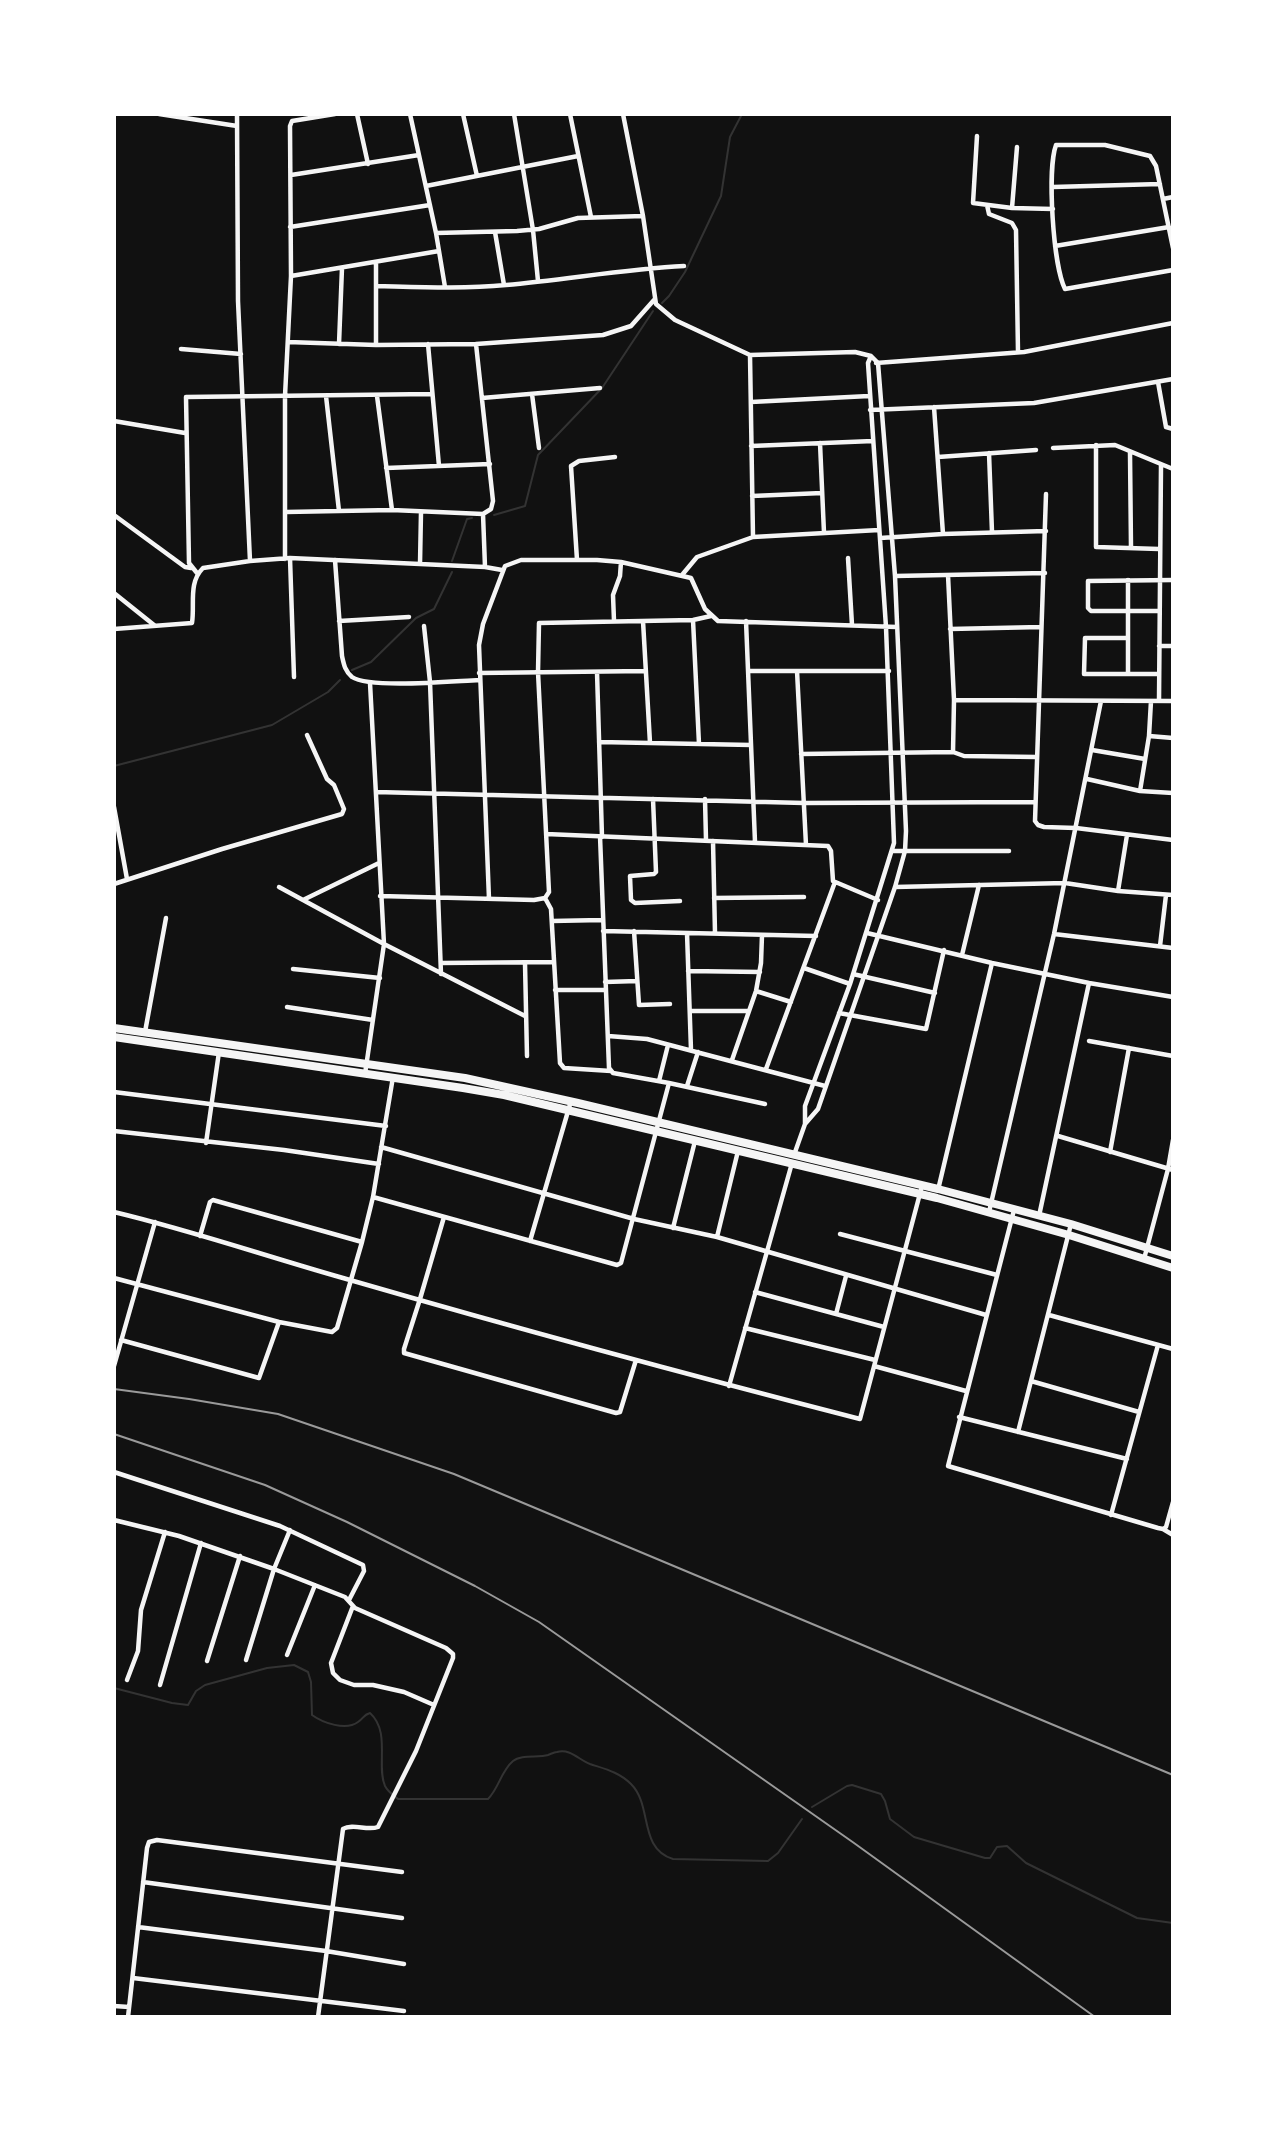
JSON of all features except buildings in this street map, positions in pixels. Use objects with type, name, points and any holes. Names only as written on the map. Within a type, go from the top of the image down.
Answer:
[{"type":"main road","points":[[114,1028],[365,1074],[463,1088],[656,1126],[695,1141],[794,1155],[990,1208],[1012,1218],[1173,1268]]},
{"type":"main road","points":[[114,1037],[367,1064],[465,1078],[571,1101],[739,1147],[791,1165],[921,1190]]},
{"type":"main road","points":[[990,1208],[1014,1209],[1173,1256]]},
{"type":"street","points":[[159,114],[237,126]]},
{"type":"street","points":[[237,114],[238,302],[250,561]]},
{"type":"street","points":[[294,677],[286,512],[285,396],[291,276],[291,122],[335,114]]},
{"type":"street","points":[[357,114],[368,164]]},
{"type":"street","points":[[410,114],[436,233],[445,287]]},
{"type":"street","points":[[463,114],[477,176]]},
{"type":"street","points":[[514,114],[533,230],[538,281]]},
{"type":"street","points":[[570,114],[591,217]]},
{"type":"street","points":[[623,114],[643,216],[654,300],[663,311],[675,320],[750,355],[855,352],[872,356],[878,363],[895,576],[905,851],[895,887],[818,1109],[805,1124]]},
{"type":"street","points":[[977,136],[972,200],[975,204],[1053,209]]},
{"type":"street","points":[[1173,248],[1156,166],[1150,156],[1105,145],[1059,144],[1055,147],[1053,187],[1055,246],[1064,287],[1068,290],[1173,270]]},
{"type":"street","points":[[1012,208],[1017,147]]},
{"type":"street","points":[[291,175],[419,155]]},
{"type":"street","points":[[426,186],[578,156]]},
{"type":"street","points":[[1053,187],[1160,184]]},
{"type":"street","points":[[1163,199],[1173,197]]},
{"type":"street","points":[[290,227],[430,205]]},
{"type":"street","points":[[987,205],[989,214],[1012,222],[1016,230],[1018,352]]},
{"type":"street","points":[[436,233],[533,230],[591,217],[643,216]]},
{"type":"street","points":[[1055,246],[1169,227]]},
{"type":"street","points":[[495,232],[504,285]]},
{"type":"street","points":[[291,276],[439,251]]},
{"type":"street","points":[[376,262],[376,345]]},
{"type":"street","points":[[376,286],[504,285],[684,266]]},
{"type":"street","points":[[339,344],[342,268]]},
{"type":"street","points":[[288,342],[376,345],[476,344],[603,335],[631,326],[654,300]]},
{"type":"street","points":[[868,363],[1018,352],[1173,323]]},
{"type":"street","points":[[428,344],[439,466]]},
{"type":"street","points":[[286,512],[392,510],[483,514],[491,509],[493,501],[490,464],[476,344]]},
{"type":"street","points":[[181,349],[241,354]]},
{"type":"street","points":[[750,355],[753,537]]},
{"type":"street","points":[[729,1386],[791,1165],[805,1124],[805,1106],[850,984],[893,851],[894,804],[889,671],[869,396],[868,363],[872,356]]},
{"type":"street","points":[[870,410],[1034,403],[1173,379]]},
{"type":"street","points":[[1158,382],[1166,427],[1173,429]]},
{"type":"street","points":[[482,398],[600,388]]},
{"type":"street","points":[[197,573],[189,563],[185,433],[185,400],[188,396],[431,394]]},
{"type":"street","points":[[532,394],[539,448]]},
{"type":"street","points":[[326,396],[339,511]]},
{"type":"street","points":[[377,396],[392,510]]},
{"type":"street","points":[[751,402],[869,396]]},
{"type":"street","points":[[934,407],[943,534]]},
{"type":"street","points":[[114,421],[185,433]]},
{"type":"street","points":[[752,446],[873,441]]},
{"type":"street","points":[[820,443],[824,533]]},
{"type":"street","points":[[1096,445],[1095,545],[1098,548],[1160,549]]},
{"type":"street","points":[[1053,448],[1114,445],[1173,469]]},
{"type":"street","points":[[938,457],[1036,450]]},
{"type":"street","points":[[989,453],[992,532]]},
{"type":"street","points":[[1130,453],[1131,548]]},
{"type":"street","points":[[577,560],[571,466],[579,461],[615,457]]},
{"type":"street","points":[[386,468],[490,464]]},
{"type":"street","points":[[1159,701],[1161,465]]},
{"type":"street","points":[[752,496],[822,493]]},
{"type":"street","points":[[1046,494],[1035,821],[1038,825],[1173,840]]},
{"type":"street","points":[[420,564],[422,512]]},
{"type":"street","points":[[483,514],[485,567]]},
{"type":"street","points":[[114,515],[184,567],[191,568]]},
{"type":"street","points":[[682,575],[697,557],[753,537],[879,530]]},
{"type":"street","points":[[880,538],[1046,531]]},
{"type":"street","points":[[114,629],[192,623],[194,581],[197,573],[203,568],[288,558],[485,567],[502,570]]},
{"type":"street","points":[[849,558],[852,626]]},
{"type":"street","points":[[335,560],[342,656],[346,671],[358,680],[370,683],[479,680]]},
{"type":"street","points":[[489,899],[479,645],[483,624],[505,566],[521,560],[621,562],[691,578],[705,609],[718,621],[897,627]]},
{"type":"street","points":[[614,621],[613,595],[620,576],[621,562]]},
{"type":"street","points":[[895,576],[1045,573]]},
{"type":"street","points":[[948,575],[954,700],[953,752]]},
{"type":"street","points":[[1159,610],[1090,611],[1088,608],[1088,580],[1173,580]]},
{"type":"street","points":[[1128,580],[1128,674]]},
{"type":"street","points":[[114,593],[155,626]]},
{"type":"street","points":[[380,896],[534,900],[545,898],[549,892],[538,672],[539,623],[693,620],[711,616]]},
{"type":"street","points":[[339,621],[410,617]]},
{"type":"street","points":[[693,620],[699,744]]},
{"type":"street","points":[[643,621],[650,743]]},
{"type":"street","points":[[746,621],[755,842]]},
{"type":"street","points":[[424,626],[430,682],[440,898],[441,974]]},
{"type":"street","points":[[950,629],[1041,627]]},
{"type":"street","points":[[1128,638],[1085,638],[1084,672],[1086,675],[1159,674]]},
{"type":"street","points":[[1159,646],[1173,646]]},
{"type":"street","points":[[479,673],[646,671]]},
{"type":"street","points":[[748,671],[889,671]]},
{"type":"street","points":[[797,671],[806,845]]},
{"type":"street","points":[[597,672],[602,920],[611,1071]]},
{"type":"street","points":[[365,1074],[384,944],[370,683]]},
{"type":"street","points":[[954,700],[1173,701]]},
{"type":"street","points":[[990,1208],[1054,934],[1101,701]]},
{"type":"street","points":[[1140,791],[1149,736],[1151,701]]},
{"type":"street","points":[[114,884],[342,814],[344,809],[334,785],[327,779],[307,735]]},
{"type":"street","points":[[1149,736],[1173,738]]},
{"type":"street","points":[[599,742],[751,745]]},
{"type":"street","points":[[1092,750],[1145,759]]},
{"type":"street","points":[[801,754],[953,752],[964,756],[1037,758]]},
{"type":"street","points":[[1087,779],[1140,791],[1173,793]]},
{"type":"street","points":[[376,792],[804,803],[1035,802]]},
{"type":"street","points":[[653,799],[655,873],[630,876],[631,900],[635,903],[680,902]]},
{"type":"street","points":[[705,800],[706,840]]},
{"type":"street","points":[[114,807],[127,879]]},
{"type":"street","points":[[546,834],[755,842],[830,848],[832,878],[836,882],[878,900]]},
{"type":"street","points":[[1118,891],[1127,835]]},
{"type":"street","points":[[713,841],[715,933]]},
{"type":"street","points":[[893,851],[1009,851]]},
{"type":"street","points":[[303,900],[379,863]]},
{"type":"street","points":[[766,1069],[836,882]]},
{"type":"street","points":[[895,887],[1065,883],[1118,891],[1173,895]]},
{"type":"street","points":[[962,954],[979,885]]},
{"type":"street","points":[[279,887],[441,974],[525,1016]]},
{"type":"street","points":[[1160,946],[1166,895]]},
{"type":"street","points":[[714,898],[804,897]]},
{"type":"street","points":[[545,898],[551,909],[561,1066],[611,1071],[765,1104]]},
{"type":"street","points":[[145,1032],[166,918]]},
{"type":"street","points":[[552,921],[602,920]]},
{"type":"street","points":[[603,931],[816,936]]},
{"type":"street","points":[[634,932],[639,1005],[670,1004]]},
{"type":"street","points":[[687,933],[691,1050]]},
{"type":"street","points":[[867,933],[992,963],[1173,997]]},
{"type":"street","points":[[1054,934],[1173,948]]},
{"type":"street","points":[[732,1060],[756,991],[760,972],[762,935]]},
{"type":"street","points":[[839,1013],[926,1029],[944,950]]},
{"type":"street","points":[[441,963],[554,962]]},
{"type":"street","points":[[525,963],[527,1056]]},
{"type":"street","points":[[938,1194],[992,963]]},
{"type":"street","points":[[804,968],[850,984]]},
{"type":"street","points":[[293,969],[380,978]]},
{"type":"street","points":[[688,971],[760,972]]},
{"type":"street","points":[[853,974],[935,993]]},
{"type":"street","points":[[605,982],[637,981]]},
{"type":"street","points":[[1039,1216],[1089,983]]},
{"type":"street","points":[[555,990],[606,990]]},
{"type":"street","points":[[756,991],[791,1002]]},
{"type":"street","points":[[287,1007],[373,1020]]},
{"type":"street","points":[[690,1011],[749,1011]]},
{"type":"street","points":[[608,1036],[638,1037],[825,1086]]},
{"type":"street","points":[[1089,1041],[1173,1056]]},
{"type":"street","points":[[659,1081],[668,1045]]},
{"type":"street","points":[[206,1143],[219,1048]]},
{"type":"street","points":[[1110,1152],[1129,1048]]},
{"type":"street","points":[[687,1086],[698,1052]]},
{"type":"street","points":[[114,1278],[279,1322],[332,1332],[337,1328],[374,1197],[395,1068]]},
{"type":"street","points":[[374,1197],[617,1265],[621,1263],[669,1083]]},
{"type":"street","points":[[114,1092],[386,1126]]},
{"type":"street","points":[[530,1241],[571,1101]]},
{"type":"street","points":[[114,1131],[284,1150],[379,1164]]},
{"type":"street","points":[[1058,1136],[1171,1170]]},
{"type":"street","points":[[1144,1259],[1171,1170],[1173,1140]]},
{"type":"street","points":[[674,1228],[695,1141]]},
{"type":"street","points":[[381,1147],[633,1219],[717,1237],[986,1315]]},
{"type":"street","points":[[717,1237],[739,1147]]},
{"type":"street","points":[[114,1212],[155,1222],[351,1281],[729,1386],[860,1419],[921,1190]]},
{"type":"street","points":[[200,1236],[210,1202],[213,1200],[362,1242]]},
{"type":"street","points":[[1014,1209],[948,1460],[949,1468],[1163,1529],[1173,1535]]},
{"type":"street","points":[[444,1217],[404,1353],[616,1413],[620,1412],[636,1360]]},
{"type":"street","points":[[114,1366],[155,1222]]},
{"type":"street","points":[[1018,1432],[1071,1224]]},
{"type":"street","points":[[840,1234],[997,1275]]},
{"type":"street","points":[[836,1314],[846,1276]]},
{"type":"street","points":[[755,1292],[884,1327]]},
{"type":"street","points":[[1049,1315],[1173,1349]]},
{"type":"street","points":[[122,1341],[259,1378],[279,1322]]},
{"type":"street","points":[[745,1328],[875,1360]]},
{"type":"street","points":[[1111,1515],[1158,1345]]},
{"type":"street","points":[[874,1366],[966,1391]]},
{"type":"street","points":[[1031,1382],[1139,1412]]},
{"type":"street","points":[[959,1417],[1127,1459]]},
{"type":"street","points":[[114,1472],[290,1530],[363,1565],[364,1571],[349,1600]]},
{"type":"street","points":[[1163,1529],[1166,1527],[1173,1502]]},
{"type":"street","points":[[114,1520],[201,1543],[315,1585],[349,1600],[353,1606],[450,1651],[453,1658],[397,1791],[376,1829],[345,1827],[318,2017]]},
{"type":"street","points":[[246,1660],[274,1569],[290,1530]]},
{"type":"street","points":[[127,1680],[138,1651],[141,1610],[165,1532]]},
{"type":"street","points":[[160,1684],[201,1543]]},
{"type":"street","points":[[207,1661],[240,1556]]},
{"type":"street","points":[[287,1655],[315,1585]]},
{"type":"street","points":[[353,1606],[331,1663],[333,1673],[340,1680],[354,1685],[373,1685],[404,1692],[434,1705]]},
{"type":"street","points":[[128,2017],[149,1842],[157,1840],[402,1872]]},
{"type":"street","points":[[143,1882],[402,1918]]},
{"type":"street","points":[[138,1927],[326,1951],[404,1964]]},
{"type":"street","points":[[133,1978],[404,2011]]},
{"type":"street","points":[[114,2006],[129,2007]]},
{"type":"waterway","points":[[662,303],[685,272],[721,196],[730,137],[742,114]]},
{"type":"waterway","points":[[494,515],[525,506],[538,455],[602,388],[653,311]]},
{"type":"waterway","points":[[452,561],[467,519],[472,518]]},
{"type":"waterway","points":[[352,670],[371,662],[416,618],[434,609],[452,572]]},
{"type":"waterway","points":[[114,766],[272,725],[328,692],[340,680]]},
{"type":"waterway","points":[[114,1688],[188,1705],[196,1691],[205,1685],[267,1668],[294,1665],[308,1672],[311,1682],[312,1715],[328,1723],[347,1726],[353,1725],[370,1713],[376,1721],[382,1739],[382,1769],[386,1788],[398,1799],[488,1799],[506,1770],[516,1759],[544,1756],[562,1751],[617,1774],[631,1784],[642,1803],[650,1836],[655,1846],[662,1854],[673,1859],[768,1861],[778,1853],[802,1819]]},
{"type":"waterway","points":[[812,1807],[852,1785],[881,1794],[890,1819],[914,1837],[985,1858],[990,1858],[997,1847],[1007,1846],[1026,1863],[1137,1918],[1173,1923]]},
{"type":"railway","points":[[114,1389],[278,1414],[454,1474],[1173,1775]]},
{"type":"railway","points":[[114,1434],[265,1485],[347,1522],[475,1586],[539,1622],[854,1843],[1095,2017]]}]
